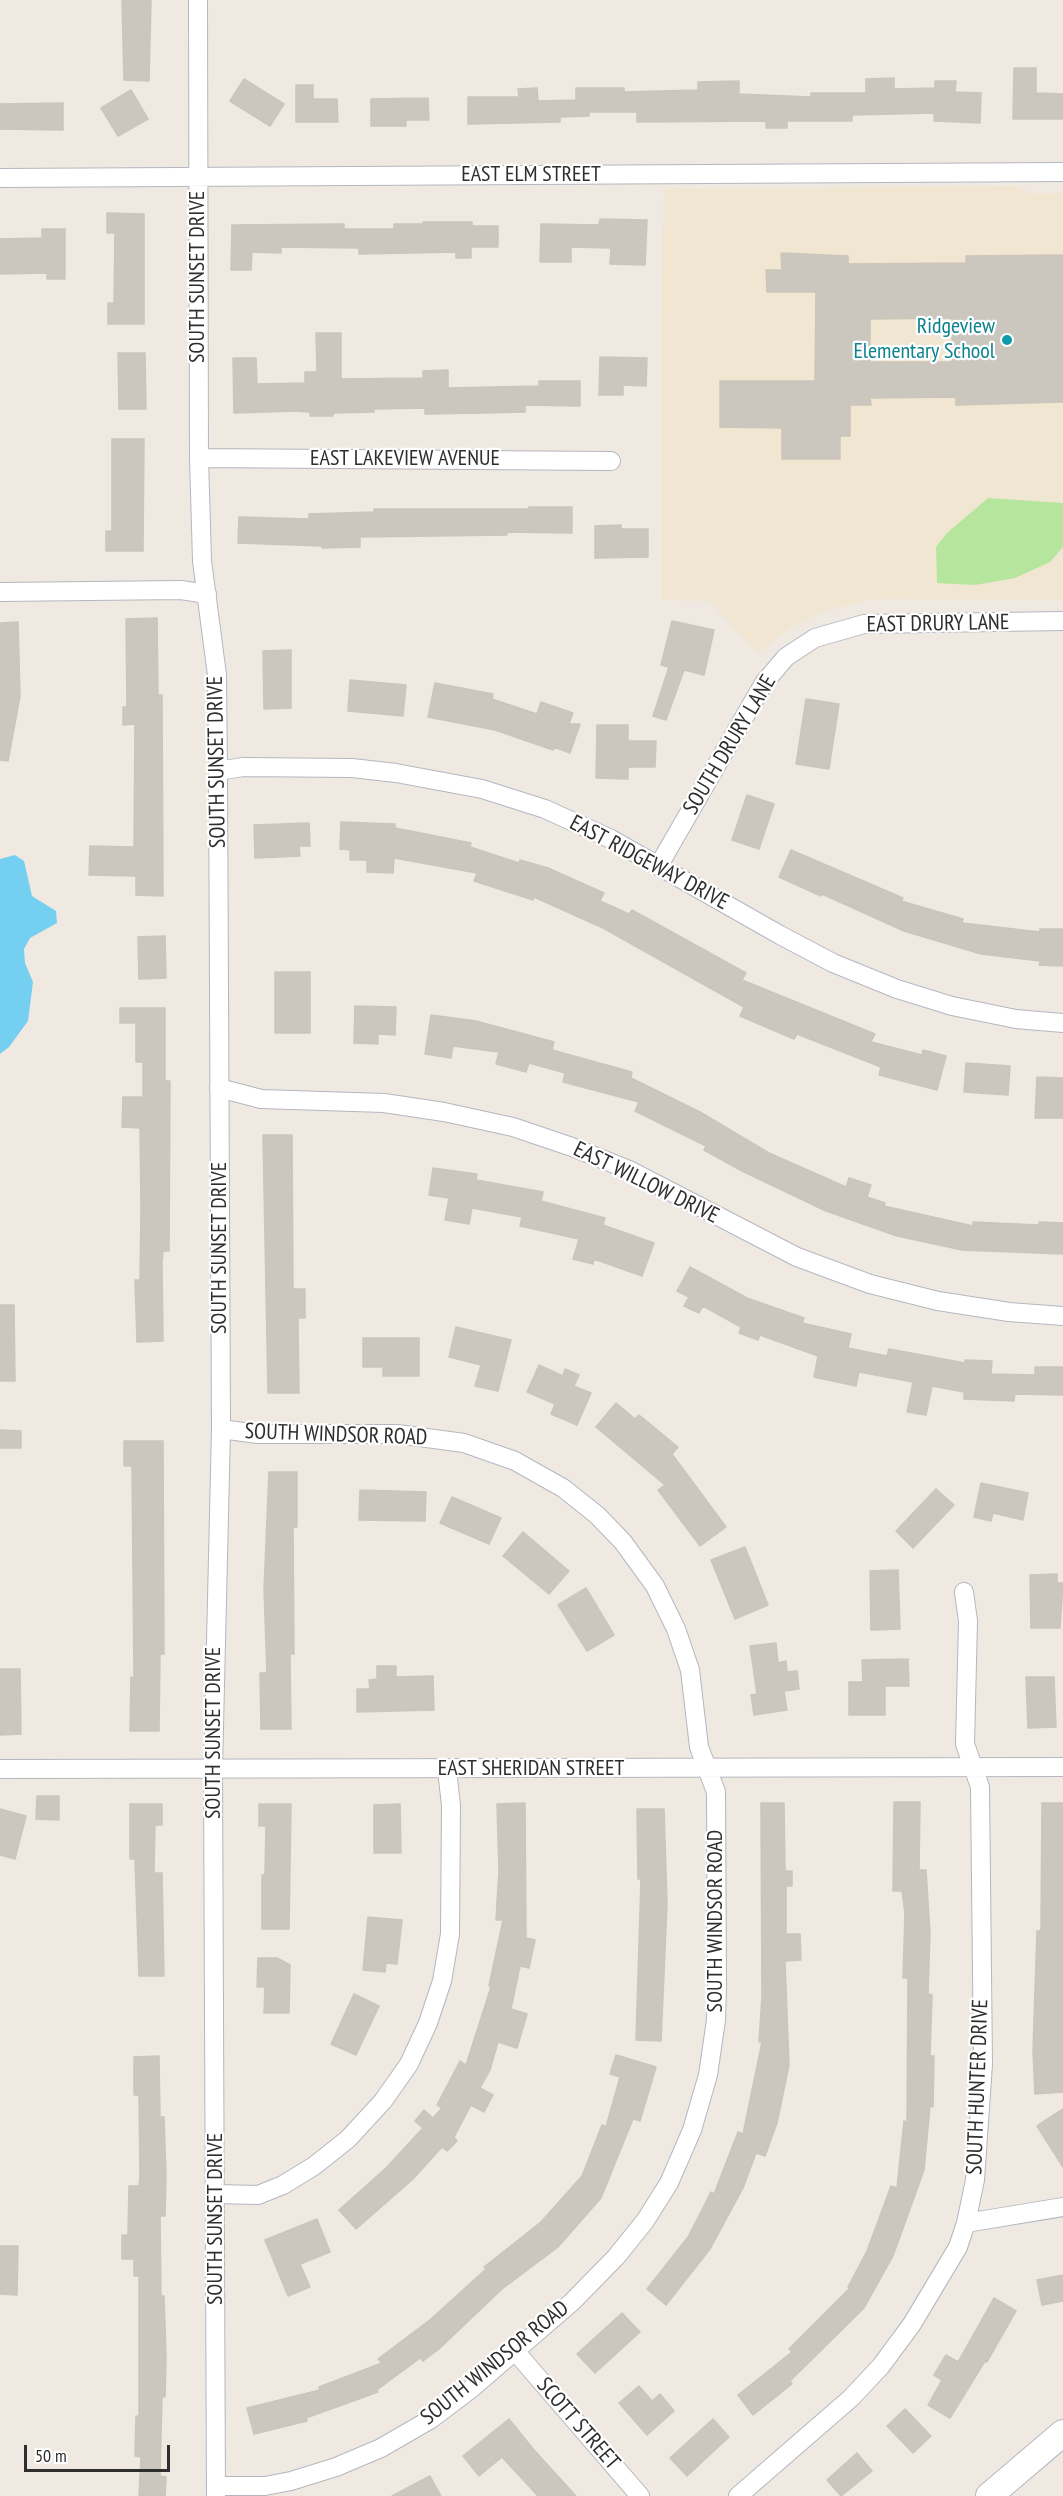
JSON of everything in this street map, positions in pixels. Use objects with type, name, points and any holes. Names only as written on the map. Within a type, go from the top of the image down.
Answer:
[{"type":"street","name":"SOUTH SUNSET DRIVE","points":[[198,0],[199,458],[202,561],[217,675],[218,771],[221,1429],[213,1770],[216,2491]]},
{"type":"street","name":"EAST ELM STREET","points":[[0,178],[1063,172]]},
{"type":"street","name":"EAST LAKEVIEW AVENUE","points":[[199,458],[611,461]]},
{"type":"street","points":[[0,592],[181,590],[207,594]]},
{"type":"street","name":"EAST DRURY LANE","points":[[815,638],[864,624],[1063,621]]},
{"type":"street","name":"SOUTH DRURY LANE","points":[[659,865],[764,682],[786,657],[815,638]]},
{"type":"street","name":"EAST RIDGEWAY DRIVE","points":[[218,771],[243,767],[352,768],[447,781],[544,809],[611,839],[833,963],[897,989],[952,1006],[1016,1019],[1063,1023]]},
{"type":"street","name":"EAST WILLOW DRIVE","points":[[219,1088],[261,1099],[308,1099],[404,1106],[513,1127],[629,1170],[777,1247],[870,1284],[938,1302],[1009,1312],[1063,1316]]},
{"type":"street","name":"SOUTH WINDSOR ROAD","points":[[216,2491],[291,2481],[336,2467],[381,2448],[431,2419],[515,2352],[616,2258],[645,2221],[669,2183],[692,2130],[708,2075],[716,2020],[716,1792],[699,1747],[690,1670],[676,1629],[655,1586],[623,1542],[597,1515],[563,1488],[515,1461],[488,1450],[429,1437],[397,1434],[258,1434],[221,1429]]},
{"type":"street","name":"SOUTH HUNTER DRIVE","points":[[738,2496],[851,2398],[881,2366],[912,2324],[958,2247],[966,2223],[975,2180],[982,2106],[980,1787],[975,1767],[965,1744],[968,1622],[964,1592]]},
{"type":"street","name":"EAST SHERIDAN STREET","points":[[0,1769],[447,1770],[1063,1767]]},
{"type":"street","points":[[216,2194],[258,2195],[283,2185],[314,2166],[348,2139],[376,2109],[409,2064],[428,2023],[442,1981],[450,1934],[451,1805],[447,1770]]},
{"type":"street","points":[[966,2223],[1063,2207]]},
{"type":"street","name":"SCOTT STREET","points":[[515,2352],[640,2496]]},
{"type":"street","points":[[989,2496],[1063,2433]]},
{"type":"shaded area","points":[[1015,186],[1035,194],[1063,193],[1063,600],[873,599],[822,612],[793,626],[758,652],[709,601],[661,600],[661,318],[664,189]]},
{"type":"green space","points":[[988,498],[1063,503],[1063,547],[1050,562],[1015,578],[975,585],[937,583],[936,547],[947,533]]},
{"type":"water","points":[[15,855],[24,861],[32,896],[56,911],[57,923],[30,938],[24,949],[25,963],[33,982],[28,1021],[9,1047],[0,1054],[0,859]]},
{"type":"building","points":[[122,0],[151,0],[149,81],[124,80]]},
{"type":"building","points":[[1014,68],[1036,68],[1036,93],[1063,94],[1063,119],[1013,119]]},
{"type":"building","points":[[894,78],[894,89],[935,88],[935,81],[956,81],[955,92],[981,93],[980,123],[934,121],[934,113],[852,115],[852,121],[787,121],[787,128],[766,128],[766,121],[637,122],[637,112],[589,112],[589,116],[560,117],[560,122],[468,124],[468,97],[519,97],[518,89],[537,88],[538,101],[576,100],[576,88],[624,88],[624,92],[698,90],[698,82],[739,81],[739,94],[811,97],[811,93],[866,93],[866,79]]},
{"type":"building","points":[[244,79],[284,104],[270,126],[230,101]]},
{"type":"building","points":[[296,85],[313,85],[313,99],[337,99],[338,122],[296,122]]},
{"type":"building","points":[[131,90],[148,119],[118,136],[101,108]]},
{"type":"building","points":[[428,98],[429,120],[406,120],[406,126],[371,126],[371,99]]},
{"type":"building","points":[[63,103],[63,130],[0,129],[0,104]]},
{"type":"building","points":[[107,213],[144,214],[144,324],[108,324],[108,303],[114,303],[115,233],[107,233]]},
{"type":"building","points":[[600,219],[647,220],[645,265],[610,264],[611,248],[571,247],[571,262],[540,262],[541,224],[599,225]]},
{"type":"building","points":[[423,222],[472,222],[472,226],[498,226],[498,247],[471,247],[471,258],[456,258],[456,252],[359,254],[359,248],[281,247],[281,253],[252,252],[251,270],[231,270],[232,225],[344,224],[344,229],[394,229],[394,224],[423,224]]},
{"type":"building","points":[[42,229],[65,229],[65,279],[47,279],[47,273],[0,274],[0,239],[42,238]]},
{"type":"building","name":"Ridgeview Elementary School","points":[[781,253],[848,256],[848,264],[966,263],[966,256],[1063,255],[1063,402],[956,405],[956,397],[870,398],[871,405],[850,405],[850,436],[840,436],[840,459],[782,459],[782,428],[720,427],[720,381],[815,381],[816,292],[767,292],[766,270],[782,270]],"holes":[[[952,318],[952,362],[870,362],[870,319]]]},
{"type":"building","points":[[316,333],[341,333],[341,379],[423,378],[423,371],[448,370],[448,388],[539,386],[539,381],[580,381],[580,406],[525,405],[525,412],[482,413],[425,414],[425,408],[374,409],[374,412],[333,413],[333,416],[310,416],[310,412],[295,411],[234,413],[233,358],[256,358],[257,384],[305,383],[305,372],[317,372]]},
{"type":"building","points":[[118,353],[145,353],[146,409],[119,409]]},
{"type":"building","points":[[600,357],[647,358],[646,386],[623,385],[623,395],[599,395]]},
{"type":"building","points":[[112,439],[144,439],[143,551],[106,551],[106,531],[112,531]]},
{"type":"building","points":[[529,507],[572,507],[572,533],[507,532],[507,535],[360,537],[360,547],[322,548],[322,546],[238,543],[239,517],[309,519],[309,514],[374,512],[374,509],[529,509]]},
{"type":"building","points":[[621,525],[621,529],[648,529],[648,557],[595,558],[595,526]]},
{"type":"building","points":[[157,618],[158,695],[162,695],[163,896],[136,895],[136,876],[89,875],[90,846],[134,847],[135,724],[123,725],[123,707],[127,707],[126,619]]},
{"type":"building","points":[[672,621],[714,630],[704,675],[684,670],[666,720],[653,716],[669,667],[661,665]]},
{"type":"building","points":[[18,622],[20,696],[8,761],[0,760],[0,623]]},
{"type":"building","points":[[291,650],[291,708],[264,709],[263,651]]},
{"type":"building","points":[[350,680],[406,685],[403,716],[348,711]]},
{"type":"building","points":[[435,683],[493,694],[492,699],[537,714],[541,702],[573,713],[569,724],[580,724],[570,753],[554,747],[553,750],[495,730],[428,717]]},
{"type":"building","points":[[806,699],[839,704],[829,769],[796,764]]},
{"type":"building","points":[[597,725],[628,725],[628,741],[656,741],[655,767],[628,767],[628,779],[596,778]]},
{"type":"building","points":[[747,795],[774,804],[759,849],[732,840]]},
{"type":"building","points":[[341,822],[395,824],[395,828],[471,843],[470,847],[519,863],[520,860],[548,868],[604,893],[600,901],[629,914],[632,910],[746,973],[742,980],[875,1034],[871,1042],[922,1055],[923,1050],[946,1056],[937,1090],[879,1075],[881,1067],[797,1034],[794,1039],[740,1016],[744,1007],[603,928],[534,897],[533,900],[474,881],[477,873],[394,858],[393,873],[367,872],[367,860],[350,860],[350,850],[340,849]]},
{"type":"building","points":[[309,823],[310,846],[299,846],[300,856],[255,858],[254,825]]},
{"type":"building","points":[[791,850],[903,898],[901,901],[963,919],[962,923],[1040,932],[1040,929],[1063,929],[1063,966],[1039,965],[1040,961],[981,954],[904,931],[822,894],[821,896],[779,877]]},
{"type":"building","points":[[165,936],[166,978],[139,979],[138,937]]},
{"type":"building","points":[[275,972],[310,972],[310,1033],[275,1033]]},
{"type":"building","points":[[355,1006],[396,1007],[395,1035],[378,1034],[378,1044],[354,1043]]},
{"type":"building","points":[[120,1008],[165,1008],[165,1081],[170,1081],[169,1251],[163,1251],[162,1263],[163,1341],[137,1342],[135,1280],[140,1280],[140,1128],[122,1127],[123,1097],[143,1097],[143,1062],[136,1062],[136,1023],[120,1023]]},
{"type":"building","points":[[431,1015],[476,1021],[554,1042],[552,1050],[632,1072],[631,1078],[700,1112],[769,1153],[846,1187],[849,1178],[871,1185],[867,1197],[885,1203],[884,1206],[973,1226],[973,1222],[1039,1225],[1039,1222],[1063,1223],[1063,1254],[962,1250],[897,1236],[826,1211],[742,1171],[704,1150],[706,1146],[635,1111],[639,1102],[563,1082],[565,1073],[529,1063],[526,1072],[496,1064],[499,1052],[453,1046],[451,1058],[425,1054]]},
{"type":"building","points":[[966,1063],[1010,1066],[1008,1095],[964,1092]]},
{"type":"building","points":[[1037,1077],[1063,1078],[1063,1118],[1035,1118]]},
{"type":"building","points":[[263,1135],[292,1135],[293,1289],[305,1289],[305,1318],[298,1318],[299,1393],[268,1393]]},
{"type":"building","points":[[433,1168],[477,1174],[476,1180],[543,1192],[541,1201],[605,1218],[603,1225],[654,1243],[642,1276],[594,1259],[593,1264],[573,1259],[579,1239],[520,1226],[522,1217],[472,1208],[469,1224],[445,1220],[449,1198],[429,1195]]},
{"type":"building","points":[[690,1267],[747,1298],[804,1318],[802,1323],[851,1334],[848,1348],[887,1356],[889,1349],[965,1363],[965,1360],[992,1361],[991,1374],[1035,1375],[1035,1367],[1063,1367],[1063,1395],[1015,1394],[1014,1401],[964,1399],[964,1392],[932,1386],[926,1415],[907,1412],[913,1382],[859,1372],[856,1386],[814,1377],[818,1356],[760,1335],[758,1340],[739,1333],[741,1327],[703,1306],[699,1313],[684,1306],[689,1297],[677,1291]]},
{"type":"building","points":[[0,1305],[14,1305],[15,1381],[0,1381]]},
{"type":"building","points":[[456,1327],[511,1340],[498,1391],[475,1386],[481,1365],[449,1357]]},
{"type":"building","points":[[363,1338],[419,1338],[419,1376],[383,1376],[383,1367],[363,1367]]},
{"type":"building","points":[[539,1365],[563,1376],[565,1369],[579,1375],[574,1386],[591,1393],[577,1425],[551,1414],[555,1404],[527,1392]]},
{"type":"building","points":[[616,1403],[635,1419],[639,1415],[678,1447],[672,1454],[726,1527],[700,1546],[658,1490],[665,1485],[596,1427]]},
{"type":"building","points":[[0,1430],[21,1431],[21,1448],[0,1448]]},
{"type":"building","points":[[124,1441],[163,1441],[164,1654],[160,1654],[159,1731],[130,1731],[131,1677],[134,1678],[132,1466],[124,1466]]},
{"type":"building","points":[[269,1472],[297,1472],[297,1527],[293,1527],[294,1654],[290,1654],[291,1729],[261,1729],[260,1673],[267,1673],[264,1589]]},
{"type":"building","points":[[981,1483],[1028,1493],[1023,1520],[993,1513],[991,1521],[974,1517]]},
{"type":"building","points":[[936,1489],[954,1505],[913,1548],[896,1531]]},
{"type":"building","points":[[360,1490],[426,1492],[425,1521],[359,1520]]},
{"type":"building","points":[[452,1497],[501,1518],[489,1544],[440,1523]]},
{"type":"building","points":[[523,1532],[569,1571],[549,1594],[503,1556]]},
{"type":"building","points":[[745,1547],[768,1605],[735,1619],[711,1560]]},
{"type":"building","points":[[898,1570],[900,1629],[871,1630],[870,1571]]},
{"type":"building","points":[[1057,1574],[1057,1583],[1063,1583],[1060,1628],[1031,1628],[1030,1575]]},
{"type":"building","points":[[586,1588],[614,1635],[587,1651],[558,1605]]},
{"type":"building","points":[[776,1643],[778,1663],[786,1661],[787,1672],[797,1671],[799,1689],[784,1691],[787,1710],[754,1715],[751,1695],[757,1694],[750,1646]]},
{"type":"building","points":[[908,1659],[909,1686],[885,1686],[885,1715],[849,1715],[849,1682],[863,1682],[862,1660]]},
{"type":"building","points":[[377,1666],[396,1666],[396,1677],[433,1676],[434,1710],[357,1712],[357,1689],[370,1689],[369,1680],[377,1679]]},
{"type":"building","points":[[0,1669],[20,1669],[21,1734],[0,1735]]},
{"type":"building","points":[[1026,1677],[1054,1677],[1056,1727],[1028,1728]]},
{"type":"building","points":[[37,1796],[59,1796],[59,1820],[36,1819]]},
{"type":"building","points":[[894,1802],[920,1802],[919,1870],[926,1870],[930,1933],[928,1994],[932,1995],[930,2056],[934,2056],[933,2107],[930,2106],[924,2170],[893,2256],[864,2308],[790,2381],[792,2384],[753,2415],[738,2395],[792,2352],[789,2349],[850,2288],[848,2287],[867,2251],[891,2186],[897,2188],[904,2121],[907,2122],[908,1978],[903,1978],[905,1913],[902,1891],[893,1891]]},
{"type":"building","points":[[525,1803],[526,1938],[535,1940],[529,1968],[520,1966],[511,2009],[527,2014],[517,2048],[498,2042],[490,2070],[480,2088],[493,2095],[484,2112],[471,2105],[454,2137],[457,2141],[447,2151],[442,2147],[413,2179],[356,2229],[339,2210],[386,2168],[423,2128],[415,2121],[424,2110],[433,2118],[442,2108],[437,2105],[460,2061],[466,2065],[491,1987],[489,1986],[503,1920],[496,1920],[499,1870],[497,1804]]},
{"type":"building","points":[[761,1803],[784,1803],[785,1871],[792,1871],[792,1886],[786,1886],[786,1934],[800,1934],[801,1960],[785,1961],[789,2065],[777,2123],[765,2156],[756,2153],[743,2188],[710,2249],[666,2305],[647,2289],[688,2237],[711,2192],[714,2194],[738,2132],[743,2134],[762,2042],[759,2042],[762,1996]]},
{"type":"building","points":[[1042,1803],[1063,1803],[1063,2092],[1035,2094],[1033,2051],[1037,1931],[1041,1931]]},
{"type":"building","points":[[130,1804],[162,1804],[162,1825],[155,1825],[154,1873],[162,1873],[164,1976],[139,1976],[135,1859],[130,1859]]},
{"type":"building","points":[[259,1804],[291,1804],[289,1929],[262,1929],[262,1875],[265,1875],[266,1826],[259,1826]]},
{"type":"building","points":[[400,1804],[401,1853],[374,1853],[374,1805]]},
{"type":"building","points":[[0,1809],[26,1816],[15,1859],[0,1855]]},
{"type":"building","points":[[637,1809],[664,1809],[667,1904],[661,2041],[636,2040],[641,1879],[638,1879]]},
{"type":"building","points":[[368,1917],[402,1920],[397,1964],[386,1963],[385,1972],[363,1970]]},
{"type":"building","points":[[258,1958],[277,1958],[290,1965],[289,2013],[264,2013],[265,1987],[257,1987]]},
{"type":"building","points":[[354,1994],[379,2006],[356,2055],[331,2044]]},
{"type":"building","points":[[616,2055],[656,2067],[640,2121],[633,2119],[601,2198],[558,2247],[502,2289],[439,2349],[423,2361],[420,2358],[377,2390],[378,2392],[306,2418],[307,2421],[254,2434],[247,2408],[320,2390],[319,2387],[382,2363],[378,2359],[431,2319],[486,2269],[484,2267],[541,2222],[582,2176],[602,2125],[606,2127],[620,2077],[610,2074]]},
{"type":"building","points":[[159,2056],[160,2117],[164,2117],[166,2177],[165,2216],[160,2216],[161,2296],[164,2296],[166,2356],[165,2397],[162,2396],[160,2476],[166,2477],[165,2496],[139,2496],[141,2457],[135,2456],[136,2416],[139,2417],[139,2276],[134,2276],[134,2259],[122,2259],[122,2235],[128,2235],[129,2186],[139,2186],[140,2176],[139,2095],[134,2095],[134,2057]]},
{"type":"building","points":[[1063,2109],[1063,2167],[1037,2126]]},
{"type":"building","points":[[317,2219],[330,2252],[300,2264],[310,2287],[288,2296],[265,2240]]},
{"type":"building","points":[[0,2246],[18,2246],[17,2295],[0,2294]]},
{"type":"building","points":[[1063,2275],[1063,2301],[1042,2305],[1037,2280]]},
{"type":"building","points":[[994,2298],[1016,2311],[987,2362],[985,2361],[950,2418],[928,2405],[942,2380],[934,2375],[946,2355],[958,2362]]},
{"type":"building","points":[[622,2313],[640,2332],[595,2373],[577,2354]]},
{"type":"building","points":[[639,2386],[652,2401],[660,2394],[674,2411],[647,2435],[619,2403]]},
{"type":"building","points":[[905,2409],[931,2436],[913,2453],[887,2426]]},
{"type":"building","points":[[509,2419],[576,2496],[538,2496],[502,2457],[479,2476],[463,2456]]},
{"type":"building","points":[[713,2419],[729,2437],[687,2476],[670,2458]]},
{"type":"building","points":[[857,2453],[872,2471],[841,2496],[827,2480]]},
{"type":"building","points":[[430,2476],[441,2496],[392,2496]]},
{"type":"place","name":"Ridgeview Elementary School","points":[[1007,340]]}]
